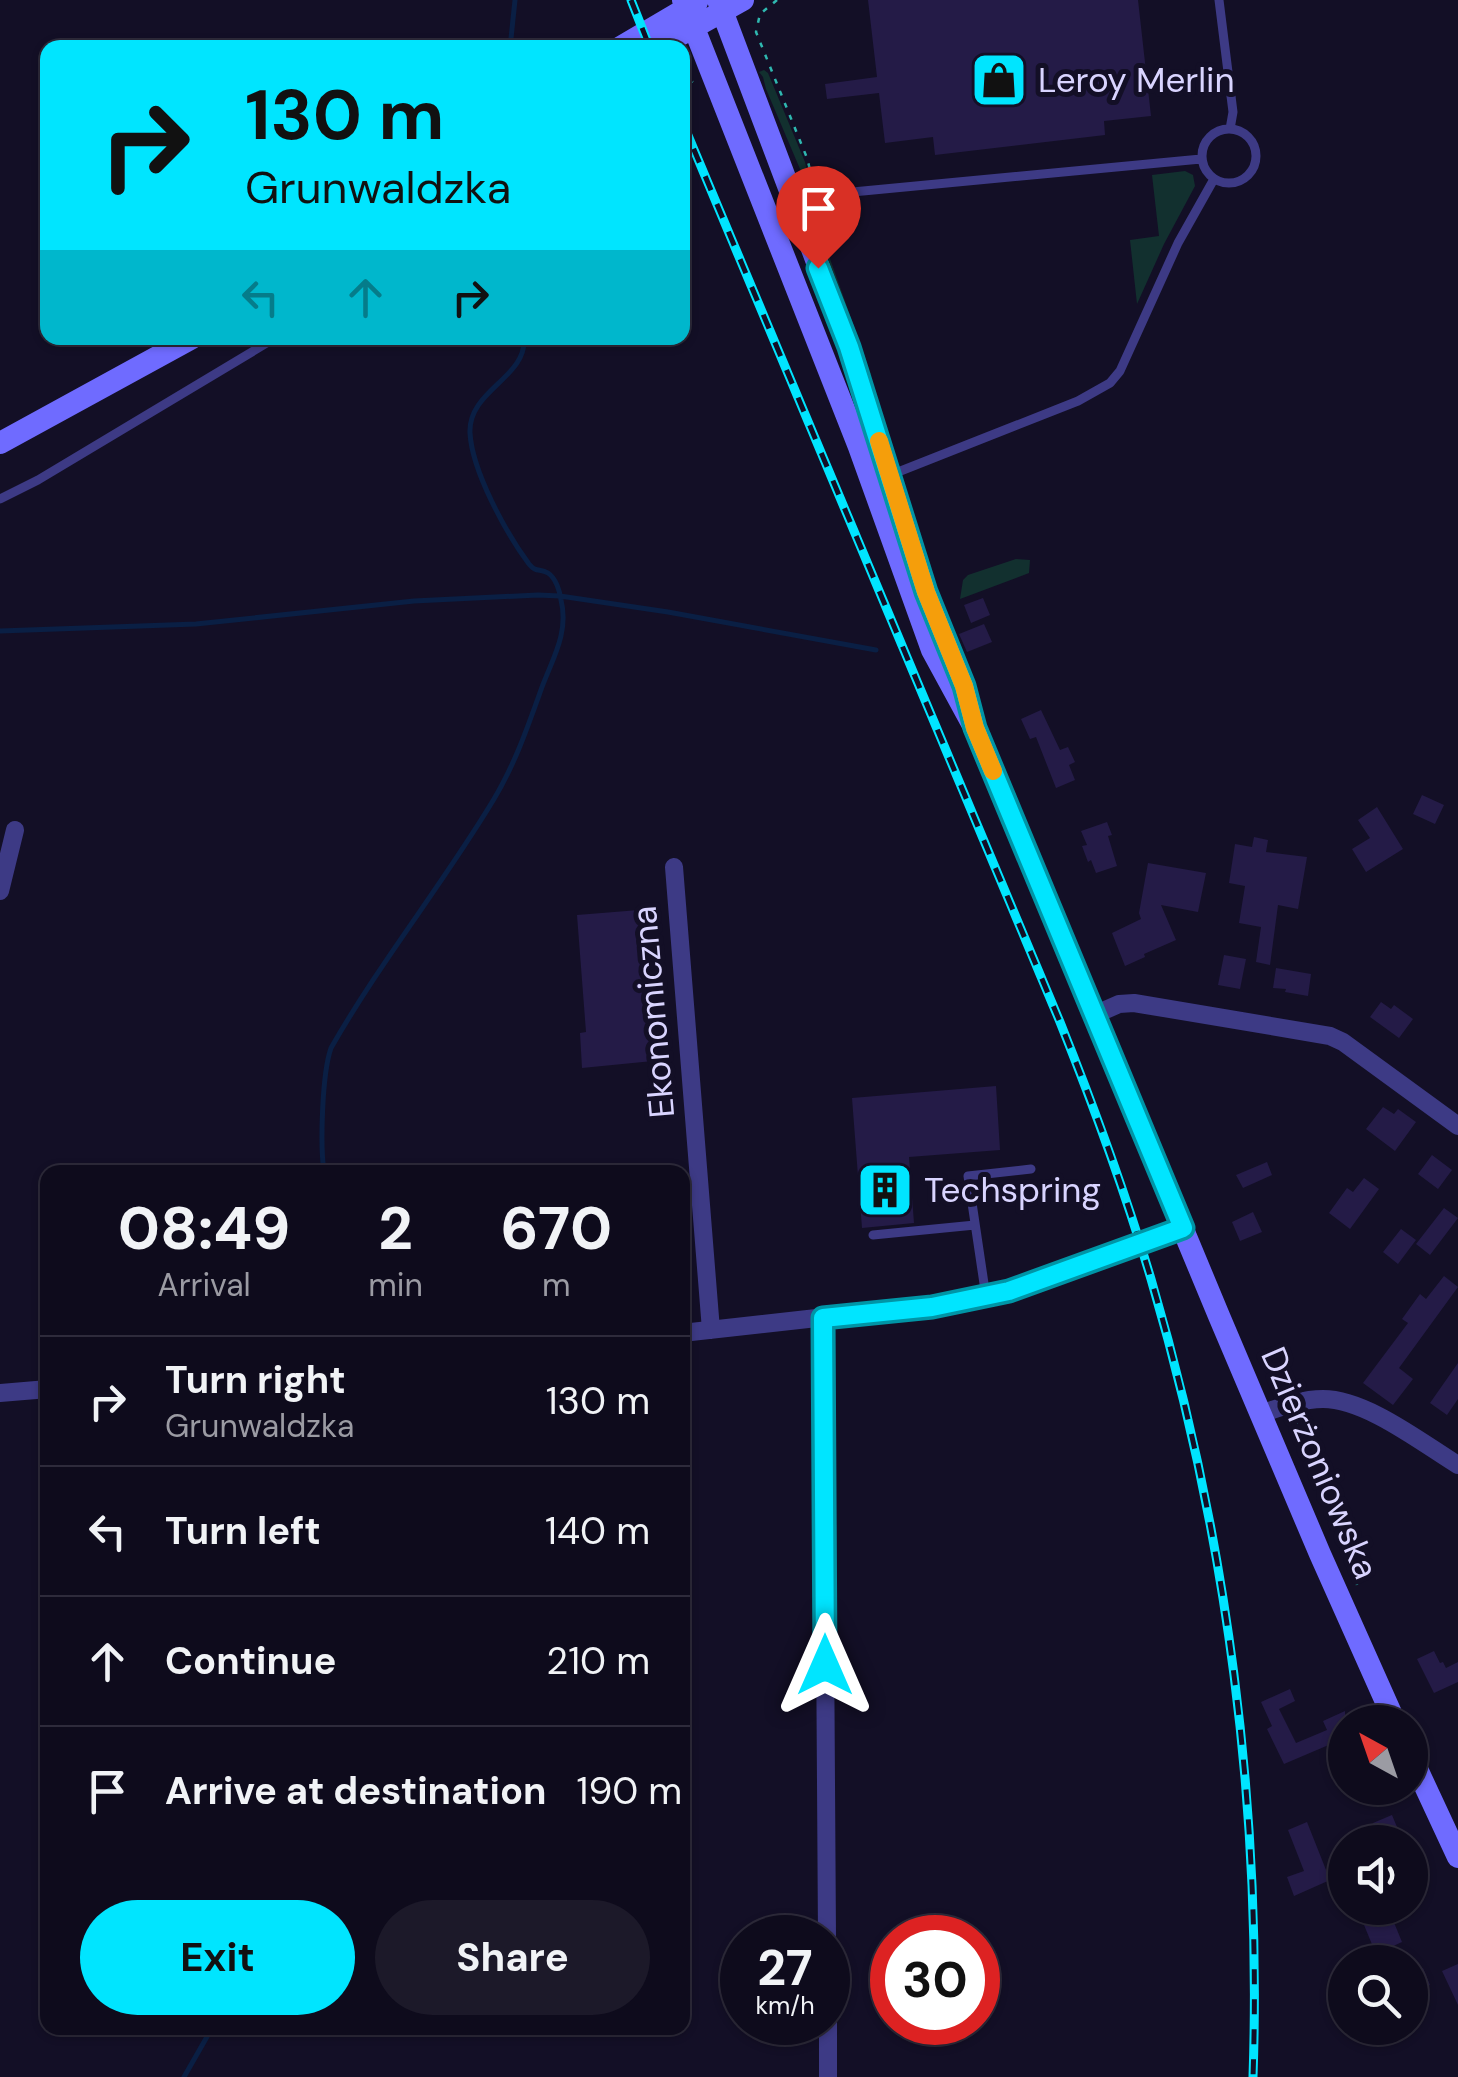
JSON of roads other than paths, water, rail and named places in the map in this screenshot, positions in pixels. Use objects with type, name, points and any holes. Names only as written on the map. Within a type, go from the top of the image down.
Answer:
[{"type":"main road","points":[[634,40],[690,9],[728,4],[849,347],[881,479]]},
{"type":"main road","points":[[663,40],[690,9]]},
{"type":"main road","points":[[690,9],[716,81],[881,479]]},
{"type":"main road","points":[[82,396],[158,345]]},
{"type":"main road","points":[[0,443],[179,345]]},
{"type":"main road","name":"Dzierżoniowska","points":[[881,479],[964,686],[975,728],[1261,1414],[1387,1705]]},
{"type":"main road","points":[[1428,1793],[1458,1857]]},
{"type":"street","points":[[0,891],[15,830]]},
{"type":"street","name":"Ekonomiczna","points":[[674,867],[711,1330]]},
{"type":"street","points":[[1094,1015],[1120,1004],[1134,1004],[1330,1036],[1458,1126]]},
{"type":"street","points":[[690,1332],[932,1307],[986,1297],[1183,1228]]},
{"type":"street","points":[[823,1318],[827,1915]]},
{"type":"street","points":[[1,1386],[40,1388]]},
{"type":"street","points":[[1261,1414],[1304,1400],[1344,1402],[1393,1425],[1458,1465]]},
{"type":"street","points":[[828,2045],[828,2077]]},
{"type":"lane","points":[[1219,0],[1233,112],[1230,128]]},
{"type":"lane","points":[[1230,128],[1251,140],[1256,155],[1252,171],[1230,183],[1214,179],[1201,159],[1209,137],[1230,128]]},
{"type":"lane","points":[[842,193],[1201,159]]},
{"type":"lane","points":[[881,479],[1078,400],[1110,383],[1120,371],[1178,243],[1214,179]]},
{"type":"lane","points":[[0,499],[263,345]]},
{"type":"lane","points":[[986,1297],[968,1176],[1031,1169]]},
{"type":"lane","points":[[873,1235],[975,1225]]},
{"type":"waterway","points":[[511,40],[515,0]]},
{"type":"waterway","points":[[323,1165],[323,1110],[331,1048],[502,786],[561,634],[563,612],[557,585],[548,573],[531,567],[510,536],[483,483],[470,433],[478,406],[517,364],[523,345]]},
{"type":"waterway","points":[[0,631],[196,624],[414,601],[538,595],[668,612],[876,650]]},
{"type":"waterway","points":[[184,2077],[208,2035]]},
{"type":"railway","points":[[631,0],[647,40]]},
{"type":"railway","points":[[690,140],[1060,1022],[1151,1279],[1200,1475],[1234,1674],[1252,1875],[1253,2077]]},
{"type":"place","name":"Leroy Merlin","points":[[999,80]]},
{"type":"place","name":"Techspring","points":[[885,1190]]}]
